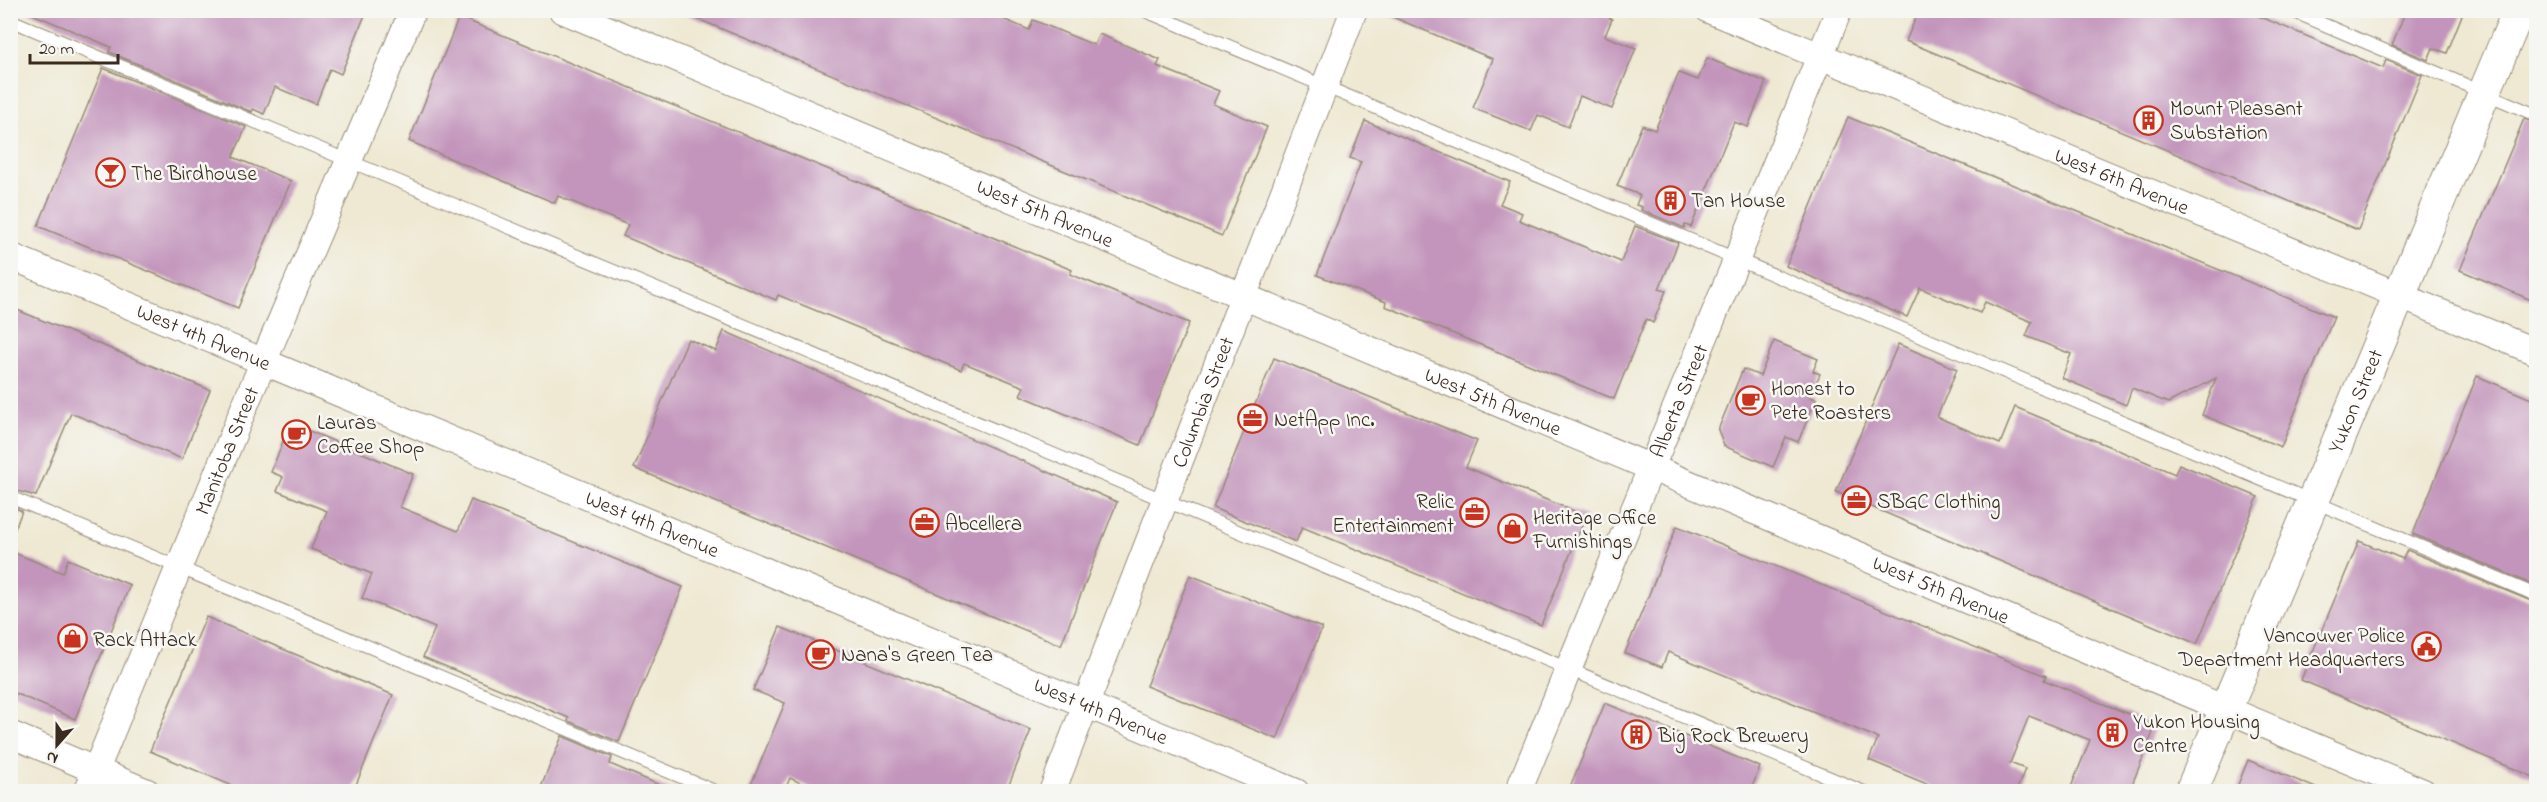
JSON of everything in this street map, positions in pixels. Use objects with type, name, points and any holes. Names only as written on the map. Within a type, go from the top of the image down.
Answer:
[{"type":"street","name":"Manitoba Street","points":[[91,781],[263,362],[413,10]]},
{"type":"street","name":"West 5th Avenue","points":[[561,10],[2423,792]]},
{"type":"street","name":"Columbia Street","points":[[1052,792],[1354,10]]},
{"type":"street","name":"West 6th Avenue","points":[[1709,10],[2398,297],[2536,352]]},
{"type":"street","name":"Alberta Street","points":[[1518,792],[1839,10]]},
{"type":"street","name":"Yukon Street","points":[[2191,792],[2518,10]]},
{"type":"street","name":"West 4th Avenue","points":[[10,256],[1296,792]]},
{"type":"street","points":[[10,734],[91,781],[147,792]]},
{"type":"lane","points":[[1143,10],[2536,595]]},
{"type":"lane","points":[[2290,10],[2536,114]]},
{"type":"lane","points":[[10,20],[1166,498],[1863,792]]},
{"type":"lane","points":[[10,497],[717,792]]},
{"type":"building","points":[[23,10],[367,10],[341,74],[330,69],[316,104],[275,87],[264,114],[253,109],[252,112],[109,52],[111,47]]},
{"type":"building","points":[[676,10],[982,10],[1029,30],[1033,20],[1094,45],[1099,34],[1160,60],[1157,66],[1219,91],[1213,104],[1267,127],[1222,236]]},
{"type":"building","points":[[1376,10],[1593,10],[1612,19],[1605,36],[1636,48],[1612,109],[1580,96],[1568,127],[1538,115],[1531,131],[1473,108],[1493,59]]},
{"type":"building","points":[[1919,10],[2244,10],[2383,68],[2386,60],[2422,75],[2358,230],[1906,41]]},
{"type":"building","points":[[2406,10],[2464,10],[2447,53],[2433,48],[2428,60],[2392,45]]},
{"type":"building","points":[[459,17],[1072,270],[1070,274],[1189,323],[1140,445],[1020,395],[1024,387],[964,363],[961,370],[778,295],[776,300],[623,236],[628,225],[558,196],[555,203],[409,141]]},
{"type":"building","points":[[1707,58],[1766,82],[1748,127],[1734,122],[1691,227],[1685,225],[1684,228],[1641,210],[1642,207],[1636,205],[1640,195],[1617,186],[1642,125],[1655,130],[1679,73],[1698,80]]},
{"type":"building","points":[[103,68],[246,127],[233,157],[291,181],[238,308],[38,226]]},
{"type":"building","points":[[1848,117],[2334,317],[2281,447],[2202,415],[2216,378],[2168,403],[2132,388],[2126,405],[2062,378],[2071,354],[2026,336],[2032,322],[1985,302],[1980,313],[1920,288],[1907,317],[1786,266]]},
{"type":"building","points":[[2524,119],[2536,123],[2536,302],[2460,270]]},
{"type":"building","points":[[1365,121],[1510,182],[1500,204],[1522,213],[1519,220],[1621,262],[1635,226],[1678,243],[1659,289],[1666,291],[1653,323],[1646,319],[1614,399],[1385,306],[1386,302],[1317,275],[1361,162],[1350,158]]},
{"type":"building","points":[[10,307],[210,390],[182,459],[71,413],[36,496],[10,489]]},
{"type":"building","points":[[724,331],[1117,502],[1061,645],[634,468],[688,339],[716,351]]},
{"type":"building","points":[[1774,341],[1818,359],[1813,371],[1820,374],[1810,397],[1816,399],[1798,442],[1786,437],[1773,467],[1724,446],[1718,430],[1743,369],[1760,376]]},
{"type":"building","points":[[1898,344],[1957,369],[1937,417],[2000,444],[2015,407],[2175,474],[2179,464],[2258,497],[2197,644],[1836,492]]},
{"type":"building","points":[[1274,358],[1477,441],[1466,467],[1586,516],[1541,625],[1302,527],[1296,542],[1213,508]]},
{"type":"building","points":[[2477,376],[2536,401],[2536,586],[2413,534]]},
{"type":"building","points":[[290,423],[413,474],[400,507],[458,531],[471,500],[683,587],[619,742],[568,721],[569,718],[423,657],[435,628],[362,598],[372,574],[311,549],[327,511],[277,491],[283,477],[271,472]]},
{"type":"building","points":[[10,506],[22,511],[11,539],[10,539]]},
{"type":"building","points":[[1677,526],[2046,676],[2044,680],[2156,725],[2129,792],[2069,792],[2090,740],[2029,716],[2010,763],[2025,769],[2016,792],[1946,792],[1869,760],[1878,738],[1668,652],[1662,667],[1625,653]]},
{"type":"building","name":"Vancouver Police Department Headquarters","points":[[2359,541],[2403,559],[2407,550],[2536,603],[2536,778],[2301,680]]},
{"type":"building","name":"Rack Attack","points":[[10,551],[63,573],[68,559],[130,585],[75,719],[10,691]]},
{"type":"building","points":[[1190,575],[1322,628],[1277,739],[1146,686]]},
{"type":"building","points":[[206,617],[393,695],[353,792],[247,792],[150,751]]},
{"type":"building","points":[[780,627],[1031,730],[1006,792],[820,792],[790,778],[784,792],[748,792],[785,703],[753,690]]},
{"type":"building","name":"Big Rock Brewery","points":[[1605,703],[1760,767],[1750,792],[1568,792]]},
{"type":"building","points":[[562,736],[612,757],[610,764],[676,792],[539,792]]},
{"type":"building","points":[[2248,760],[2323,791],[2323,792],[2235,792]]},
{"type":"place","name":"Mount Pleasant Substation","points":[[2149,120]]},
{"type":"place","name":"The Birdhouse","points":[[110,173]]},
{"type":"place","name":"Tan House","points":[[1670,200]]},
{"type":"place","name":"Honest to Pete Roasters","points":[[1750,400]]},
{"type":"place","name":"NetApp Inc.","points":[[1253,419]]},
{"type":"place","name":"Lauras Coffee Shop","points":[[296,434]]},
{"type":"place","name":"SBGC Clothing","points":[[1856,501]]},
{"type":"place","name":"Relic Entertainment","points":[[1475,513]]},
{"type":"place","name":"Abcellera","points":[[924,523]]},
{"type":"place","name":"Heritage Office Furnishings","points":[[1512,529]]},
{"type":"place","name":"Rack Attack","points":[[72,639]]},
{"type":"place","name":"Vancouver Police Department Headquarters","points":[[2426,647]]},
{"type":"place","name":"Nana's Green Tea","points":[[820,654]]},
{"type":"place","name":"Yukon Housing Centre","points":[[2112,733]]},
{"type":"place","name":"Big Rock Brewery","points":[[1637,735]]}]
